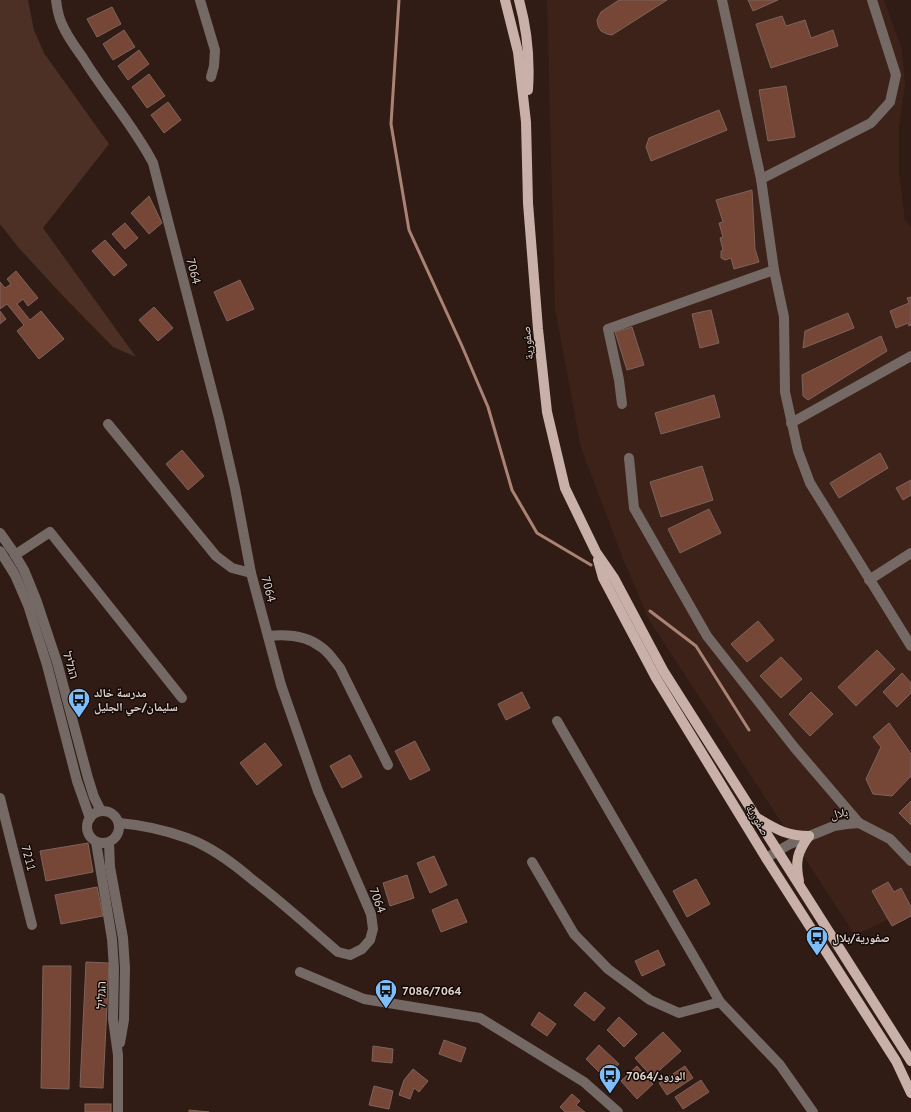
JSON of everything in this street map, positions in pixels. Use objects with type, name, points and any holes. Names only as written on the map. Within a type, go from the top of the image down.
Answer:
[{"type":"main road","points":[[505,0],[518,52],[526,122]]},
{"type":"main road","points":[[519,0],[524,22],[529,64],[526,122]]},
{"type":"main road","name":"صفورية","points":[[526,122],[528,203],[538,329],[547,412],[565,488],[596,552],[614,578],[664,672],[911,1061]]},
{"type":"main road","name":"صفورية","points":[[596,552],[603,578],[656,678],[766,858],[896,1061],[911,1093]]},
{"type":"main road","points":[[756,817],[783,832],[796,836],[809,836]]},
{"type":"main road","points":[[800,886],[797,860],[802,845],[809,836]]},
{"type":"street","name":"7064","points":[[56,0],[62,24],[72,42],[145,147],[153,163],[219,418],[235,488],[251,573],[281,685],[318,791],[370,914],[373,930],[370,940],[362,949],[350,955],[338,952],[232,862],[188,838],[157,829],[119,823]]},
{"type":"street","points":[[200,0],[215,50],[214,66],[211,78]]},
{"type":"street","points":[[722,0],[761,179],[774,270],[784,317],[785,392],[798,451],[810,483],[911,646]]},
{"type":"street","points":[[761,179],[871,123],[890,102],[896,75],[872,0]]},
{"type":"street","points":[[622,404],[619,380],[608,329],[774,270]]},
{"type":"street","points":[[791,423],[911,356]]},
{"type":"street","name":"7064","points":[[108,424],[216,556],[232,568],[251,573]]},
{"type":"street","points":[[629,458],[634,508],[707,636],[794,747],[859,823]]},
{"type":"street","points":[[15,555],[50,532],[182,698]]},
{"type":"street","name":"הגליל","points":[[0,533],[24,570],[35,595],[57,662],[88,778],[94,797],[101,811]]},
{"type":"street","name":"הגליל","points":[[0,551],[15,575],[30,613],[47,665],[78,781],[90,818]]},
{"type":"street","points":[[869,580],[911,552]]},
{"type":"street","points":[[268,636],[281,634],[294,636],[321,646],[340,668],[388,764]]},
{"type":"street","points":[[556,721],[720,1002],[780,1065],[813,1112]]},
{"type":"street","name":"7211","points":[[0,798],[32,925]]},
{"type":"street","points":[[103,810],[109,812],[115,816],[120,827],[115,839],[109,843],[103,844],[91,839],[87,833],[86,827],[91,815],[101,811],[103,810]]},
{"type":"street","name":"بلال","points":[[766,858],[790,844],[834,826],[859,823],[890,839],[911,861]]},
{"type":"street","name":"הגליל","points":[[96,842],[112,940],[114,968],[113,1019],[118,1055],[118,1112]]},
{"type":"street","name":"הגליל","points":[[109,843],[110,867],[123,938],[125,968],[124,1020],[118,1055]]},
{"type":"street","points":[[532,862],[574,934],[608,969],[650,1000],[679,1013],[720,1002]]},
{"type":"street","points":[[300,972],[364,999],[480,1018],[584,1082],[618,1112]]},
{"type":"shaded area","points":[[0,0],[28,0],[34,30],[44,53],[109,144],[43,228],[136,357],[113,347],[18,247],[0,224]]},
{"type":"shaded area","points":[[547,0],[884,0],[902,49],[905,85],[899,127],[899,173],[905,220],[911,227],[911,909],[855,935],[649,620],[622,556],[581,448],[555,308]]},
{"type":"building","points":[[619,0],[667,0],[612,35],[607,34],[601,31],[597,20],[601,12]]},
{"type":"building","points":[[748,0],[778,0],[753,11]]},
{"type":"building","points":[[112,7],[121,24],[97,37],[87,19]]},
{"type":"building","points":[[782,16],[786,26],[805,20],[811,38],[833,30],[838,46],[771,68],[756,24]]},
{"type":"building","points":[[124,30],[135,47],[113,60],[103,44]]},
{"type":"building","points":[[139,50],[149,64],[128,80],[118,66]]},
{"type":"building","points":[[149,74],[165,96],[147,108],[132,87]]},
{"type":"building","points":[[786,86],[795,137],[768,141],[759,90]]},
{"type":"building","points":[[168,102],[181,120],[164,133],[151,115]]},
{"type":"building","points":[[719,110],[727,130],[651,161],[646,147],[649,138]]},
{"type":"building","points":[[752,190],[755,249],[759,262],[734,269],[731,258],[725,260],[721,258],[721,251],[723,250],[720,238],[723,237],[719,223],[723,222],[716,200]]},
{"type":"building","points":[[149,196],[162,223],[149,234],[131,213]]},
{"type":"building","points":[[125,223],[138,238],[125,249],[112,234]]},
{"type":"building","points":[[105,240],[127,265],[114,276],[92,251]]},
{"type":"building","points":[[16,271],[38,298],[28,306],[23,299],[17,304],[30,320],[41,311],[64,339],[39,359],[17,331],[24,325],[7,304],[0,309],[0,282],[5,288],[11,284],[7,279]]},
{"type":"building","points":[[240,280],[254,309],[227,321],[214,292]]},
{"type":"building","points":[[911,297],[911,325],[909,326],[908,323],[896,328],[890,311],[909,303],[907,298]]},
{"type":"building","points":[[154,307],[173,328],[158,341],[139,320]]},
{"type":"building","points":[[711,310],[719,343],[700,348],[692,314]]},
{"type":"building","points":[[0,311],[6,319],[0,324]]},
{"type":"building","points":[[848,313],[854,328],[803,348],[805,331]]},
{"type":"building","points":[[632,327],[644,365],[627,370],[615,332]]},
{"type":"building","points":[[881,336],[887,351],[808,400],[803,396],[802,375]]},
{"type":"building","points":[[714,395],[720,417],[661,434],[655,413]]},
{"type":"building","points":[[182,450],[204,476],[188,490],[166,464]]},
{"type":"building","points":[[880,453],[888,468],[839,498],[830,483]]},
{"type":"building","points":[[702,466],[713,500],[661,517],[650,482]]},
{"type":"building","points":[[911,480],[911,495],[903,500],[896,488]]},
{"type":"building","points":[[709,509],[721,533],[680,553],[668,529]]},
{"type":"building","points":[[758,621],[774,640],[747,662],[731,644]]},
{"type":"building","points":[[877,650],[895,669],[856,706],[838,687]]},
{"type":"building","points":[[781,657],[802,679],[781,698],[760,676]]},
{"type":"building","points":[[902,673],[911,683],[911,693],[897,707],[883,692]]},
{"type":"building","points":[[522,692],[530,708],[506,720],[498,704]]},
{"type":"building","points":[[811,692],[833,714],[810,736],[789,714]]},
{"type":"building","points":[[889,723],[911,754],[911,776],[892,796],[873,794],[866,779],[881,747],[873,737]]},
{"type":"building","points":[[415,741],[430,770],[410,780],[395,751]]},
{"type":"building","points":[[265,743],[282,765],[257,785],[240,763]]},
{"type":"building","points":[[350,755],[362,777],[342,788],[330,766]]},
{"type":"building","points":[[911,801],[911,825],[899,813]]},
{"type":"building","points":[[88,843],[93,872],[46,881],[40,851]]},
{"type":"building","points":[[434,856],[447,885],[430,893],[417,863]]},
{"type":"building","points":[[407,875],[414,898],[390,906],[383,883]]},
{"type":"building","points":[[696,879],[710,904],[687,917],[673,891]]},
{"type":"building","points":[[888,882],[894,892],[901,888],[911,907],[911,916],[892,926],[872,891]]},
{"type":"building","points":[[97,887],[103,916],[61,924],[55,895]]},
{"type":"building","points":[[457,899],[467,922],[441,932],[432,910]]},
{"type":"building","points":[[658,950],[665,965],[642,976],[635,961]]},
{"type":"building","points":[[86,962],[109,963],[103,1088],[80,1087]]},
{"type":"building","points":[[43,966],[71,966],[69,1089],[41,1088]]},
{"type":"building","points":[[585,992],[605,1008],[594,1021],[574,1005]]},
{"type":"building","points":[[539,1012],[556,1024],[547,1036],[531,1025]]},
{"type":"building","points":[[619,1017],[637,1034],[624,1047],[607,1030]]},
{"type":"building","points":[[663,1032],[681,1051],[652,1077],[635,1058]]},
{"type":"building","points":[[444,1040],[466,1048],[461,1062],[439,1054]]},
{"type":"building","points":[[599,1045],[619,1064],[605,1078],[586,1059]]},
{"type":"building","points":[[373,1046],[393,1049],[392,1063],[372,1061]]},
{"type":"building","points":[[637,1066],[653,1084],[637,1099],[621,1081]]},
{"type":"building","points":[[685,1066],[693,1078],[667,1095],[659,1083]]},
{"type":"building","points":[[413,1069],[428,1081],[419,1092],[414,1088],[410,1099],[399,1095],[404,1080]]},
{"type":"building","points":[[701,1080],[709,1092],[683,1109],[675,1097]]},
{"type":"building","points":[[374,1086],[393,1091],[389,1109],[369,1105]]},
{"type":"building","points":[[572,1094],[580,1101],[576,1105],[585,1112],[565,1112],[560,1107]]},
{"type":"building","points":[[85,1104],[111,1104],[111,1112],[85,1112]]},
{"type":"building","points":[[189,1110],[209,1112],[189,1112]]},
{"type":"waterway","points":[[399,0],[391,124],[409,230],[488,407],[512,490],[537,533],[591,565]]},
{"type":"waterway","points":[[650,611],[696,646],[749,730]]},
{"type":"place","name":"مدرسة خالد سليمان/حي الجليل","points":[[79,718]]},
{"type":"place","name":"صفورية/بلال","points":[[817,956]]},
{"type":"place","name":"7086/7064","points":[[386,1010]]},
{"type":"place","name":"الورود/7064","points":[[610,1094]]}]
